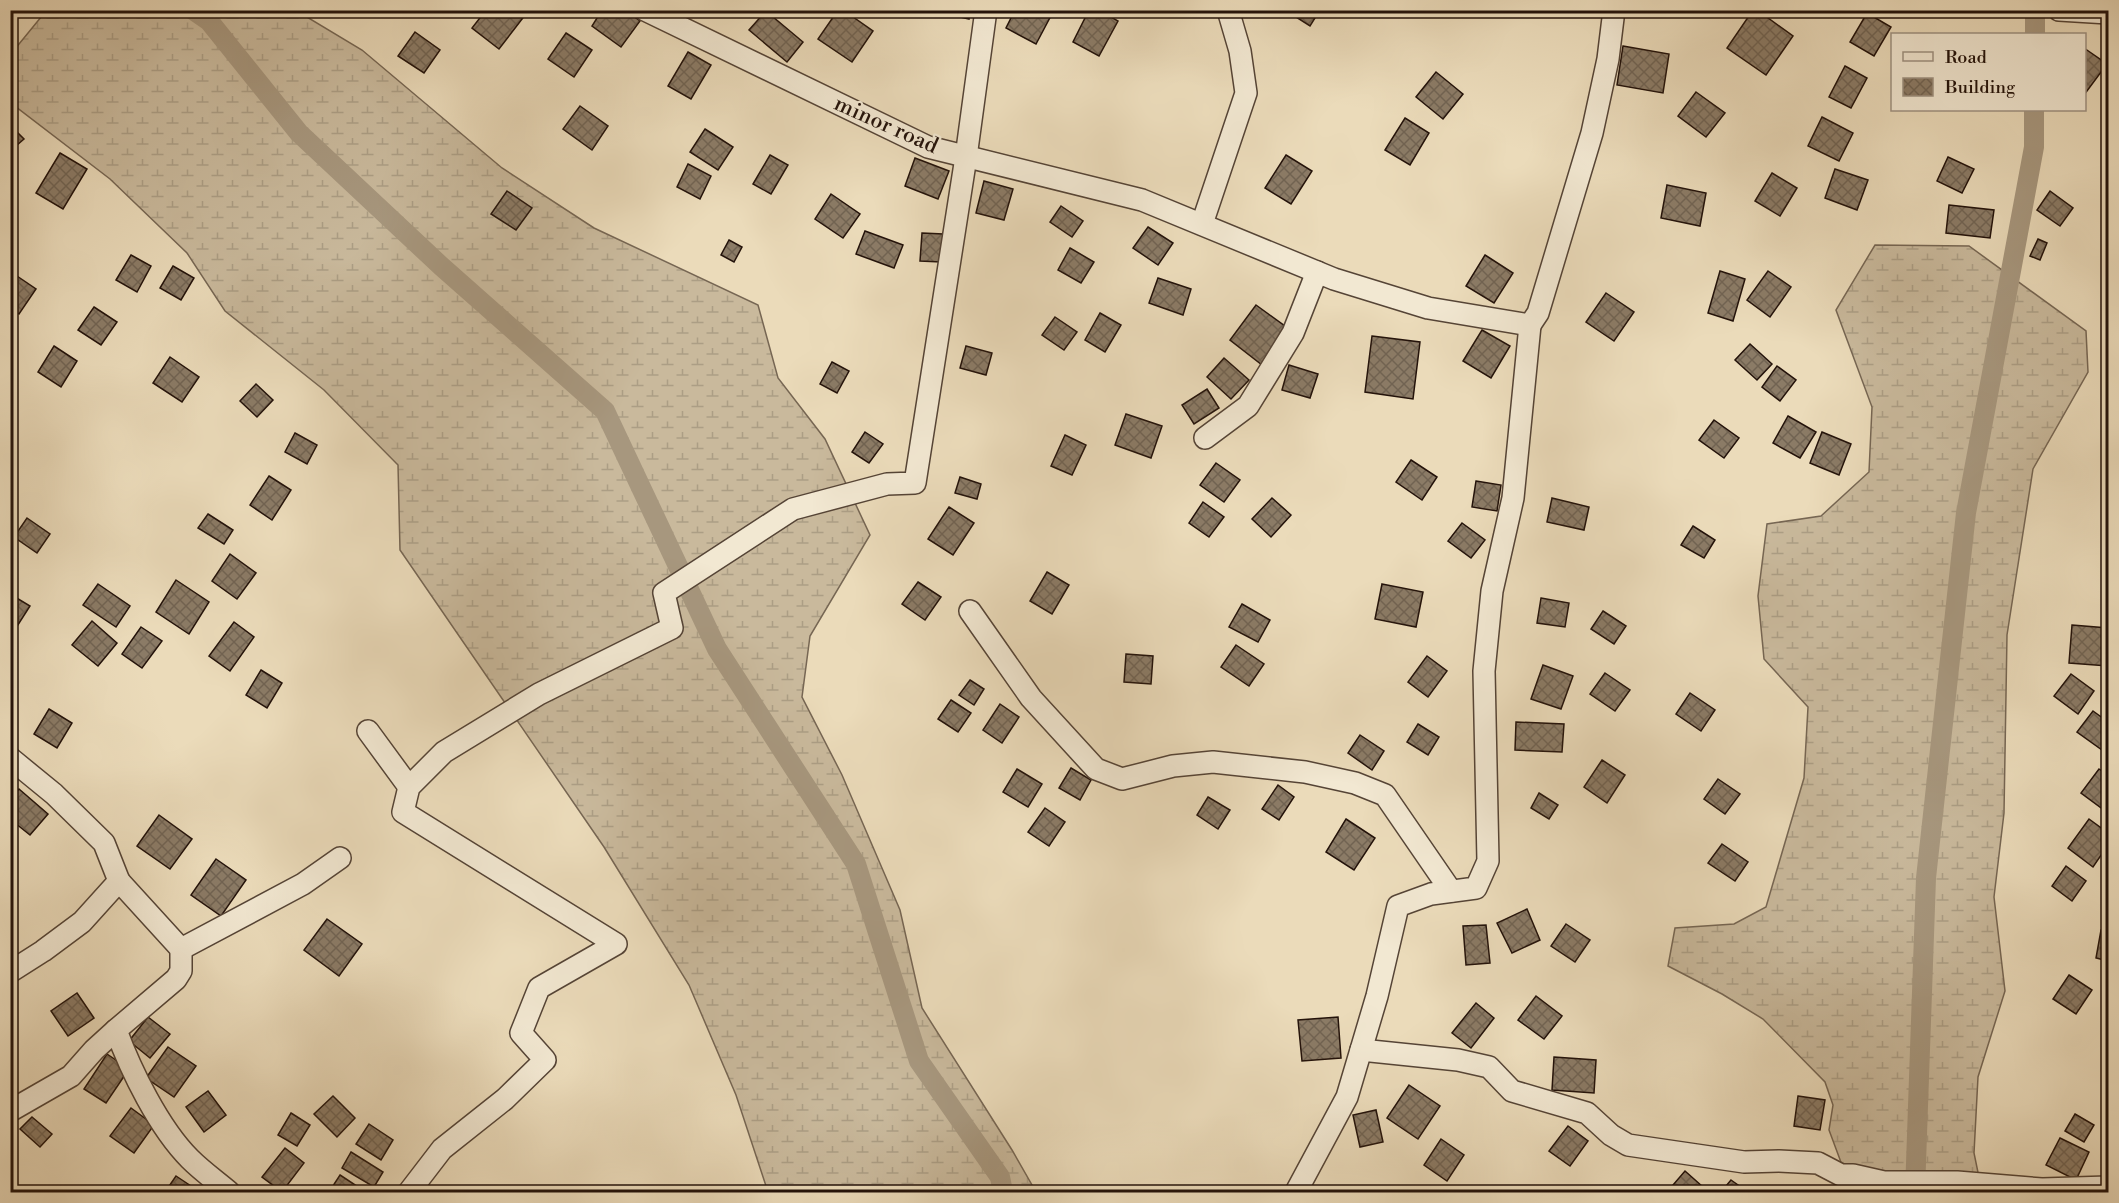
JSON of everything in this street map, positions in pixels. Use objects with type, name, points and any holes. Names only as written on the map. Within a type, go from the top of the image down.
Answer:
[{"type":"street","name":"minor road","points":[[645,10],[928,147],[1142,200],[1317,272],[1428,308],[1530,325]]},
{"type":"street","points":[[409,1192],[442,1149],[505,1099],[545,1060],[521,1034],[539,988],[616,944],[403,812],[409,787],[444,752],[539,694],[672,628],[678,584],[793,510],[887,484],[915,483],[966,157],[986,10]]},
{"type":"street","points":[[1202,224],[1246,93],[1240,51],[1228,10]]},
{"type":"street","points":[[1296,1192],[1347,1097],[1377,996],[1398,906],[1431,894],[1476,888],[1488,861],[1484,671],[1492,591],[1513,498],[1530,325],[1538,313],[1592,133],[1608,59],[1614,10]]},
{"type":"street","points":[[2059,10],[2109,13]]},
{"type":"street","points":[[1205,438],[1248,406],[1293,333],[1317,272]]},
{"type":"street","points":[[970,611],[1031,698],[1096,769],[1122,779],[1173,766],[1213,762],[1305,772],[1355,783],[1385,795],[1451,891]]},
{"type":"street","points":[[368,731],[409,787]]},
{"type":"street","points":[[10,758],[54,794],[104,843],[119,881],[181,949],[181,970],[176,979],[94,1050],[71,1076],[10,1111]]},
{"type":"street","points":[[181,949],[303,884],[340,858]]},
{"type":"street","points":[[10,972],[44,951],[81,922],[119,881]]},
{"type":"street","points":[[116,1030],[140,1087],[171,1135],[189,1158],[229,1192]]},
{"type":"street","points":[[1361,1050],[1458,1060],[1489,1067],[1512,1091],[1587,1113],[1611,1135],[1628,1144],[1744,1162],[1818,1163],[1841,1175],[1853,1175],[1884,1182],[1957,1182],[2042,1190],[2109,1187]]},
{"type":"green space","points":[[46,11],[297,11],[362,50],[502,168],[594,228],[758,305],[778,378],[825,439],[870,535],[810,636],[802,697],[842,775],[900,910],[922,1008],[1036,1192],[768,1192],[736,1095],[689,985],[604,847],[400,550],[398,465],[324,390],[225,311],[187,253],[110,179],[11,103],[10,55]]},
{"type":"green space","points":[[1875,245],[1969,246],[2086,331],[2088,372],[2033,469],[2007,635],[2004,813],[1994,897],[2005,991],[1978,1077],[1974,1153],[1982,1192],[1852,1192],[1829,1130],[1833,1105],[1825,1082],[1763,1019],[1722,994],[1668,966],[1675,928],[1734,924],[1766,907],[1804,778],[1808,707],[1764,659],[1758,596],[1767,524],[1821,516],[1869,472],[1872,407],[1836,310]]},
{"type":"building","points":[[486,10],[529,10],[499,49],[472,28]]},
{"type":"building","points":[[602,10],[625,10],[640,21],[621,47],[592,26]]},
{"type":"building","points":[[838,10],[843,10],[873,31],[852,62],[818,39]]},
{"type":"building","points":[[947,10],[970,10],[969,19],[947,14]]},
{"type":"building","points":[[1015,10],[1054,10],[1036,44],[1006,28]]},
{"type":"building","points":[[1089,10],[1099,10],[1118,21],[1099,56],[1073,42]]},
{"type":"building","points":[[1285,10],[1320,10],[1310,26]]},
{"type":"building","points":[[1753,10],[1757,10],[1793,36],[1766,75],[1727,48]]},
{"type":"building","points":[[766,11],[803,42],[787,62],[749,30]]},
{"type":"building","points":[[1867,13],[1891,27],[1874,56],[1850,42]]},
{"type":"building","points":[[415,32],[440,50],[424,73],[398,56]]},
{"type":"building","points":[[566,33],[592,50],[574,77],[548,59]]},
{"type":"building","points":[[1623,46],[1669,54],[1663,93],[1617,85]]},
{"type":"building","points":[[2086,49],[2107,64],[2086,92]]},
{"type":"building","points":[[688,52],[711,65],[691,99],[668,86]]},
{"type":"building","points":[[1845,66],[1867,78],[1851,108],[1829,97]]},
{"type":"building","points":[[1436,72],[1463,94],[1443,119],[1416,97]]},
{"type":"building","points":[[1696,92],[1725,113],[1706,137],[1678,116]]},
{"type":"building","points":[[580,106],[608,126],[592,150],[563,129]]},
{"type":"building","points":[[1822,117],[1853,133],[1839,161],[1808,146]]},
{"type":"building","points":[[1405,118],[1429,133],[1410,165],[1385,150]]},
{"type":"building","points":[[10,125],[24,139],[10,151]]},
{"type":"building","points":[[705,129],[733,147],[718,170],[690,152]]},
{"type":"building","points":[[60,153],[87,169],[63,209],[36,193]]},
{"type":"building","points":[[770,155],[788,165],[771,194],[753,184]]},
{"type":"building","points":[[1286,155],[1312,171],[1291,204],[1265,188]]},
{"type":"building","points":[[1948,157],[1974,169],[1962,193],[1937,181]]},
{"type":"building","points":[[915,158],[949,171],[938,199],[905,186]]},
{"type":"building","points":[[688,164],[711,176],[700,199],[677,187]]},
{"type":"building","points":[[1835,169],[1868,180],[1857,210],[1825,198]]},
{"type":"building","points":[[1772,173],[1797,188],[1780,216],[1755,201]]},
{"type":"building","points":[[984,181],[1013,189],[1004,220],[976,213]]},
{"type":"building","points":[[1667,185],[1706,193],[1700,226],[1661,218]]},
{"type":"building","points":[[507,191],[532,208],[516,230],[491,214]]},
{"type":"building","points":[[2050,191],[2073,208],[2060,226],[2037,210]]},
{"type":"building","points":[[831,194],[860,214],[843,238],[815,219]]},
{"type":"building","points":[[1949,205],[1994,210],[1990,238],[1946,233]]},
{"type":"building","points":[[1061,206],[1083,221],[1072,237],[1050,222]]},
{"type":"building","points":[[1148,227],[1173,243],[1158,265],[1133,248]]},
{"type":"building","points":[[865,231],[903,245],[894,268],[856,254]]},
{"type":"building","points":[[922,233],[943,234],[941,262],[920,261]]},
{"type":"building","points":[[2038,239],[2047,243],[2040,260],[2030,256]]},
{"type":"building","points":[[729,240],[742,247],[734,262],[721,255]]},
{"type":"building","points":[[1070,248],[1094,262],[1081,283],[1058,270]]},
{"type":"building","points":[[131,255],[151,266],[137,292],[116,280]]},
{"type":"building","points":[[1485,255],[1513,273],[1494,303],[1466,286]]},
{"type":"building","points":[[173,266],[194,278],[181,300],[160,288]]},
{"type":"building","points":[[1720,271],[1745,279],[1733,321],[1708,313]]},
{"type":"building","points":[[1768,271],[1791,287],[1770,317],[1747,300]]},
{"type":"building","points":[[14,274],[36,289],[19,314],[10,308],[10,279]]},
{"type":"building","points":[[1158,278],[1191,289],[1183,315],[1149,303]]},
{"type":"building","points":[[1606,293],[1634,312],[1614,341],[1586,322]]},
{"type":"building","points":[[1256,305],[1289,329],[1262,365],[1230,340]]},
{"type":"building","points":[[94,307],[117,322],[101,345],[78,330]]},
{"type":"building","points":[[1100,313],[1121,325],[1105,352],[1085,340]]},
{"type":"building","points":[[1055,317],[1077,332],[1064,350],[1042,335]]},
{"type":"building","points":[[1482,330],[1510,346],[1491,378],[1463,361]]},
{"type":"building","points":[[1372,336],[1420,342],[1413,399],[1365,392]]},
{"type":"building","points":[[1750,344],[1772,364],[1757,380],[1735,360]]},
{"type":"building","points":[[54,346],[77,361],[61,387],[38,372]]},
{"type":"building","points":[[966,346],[992,353],[986,375],[960,368]]},
{"type":"building","points":[[170,357],[199,377],[182,402],[153,383]]},
{"type":"building","points":[[1224,358],[1249,380],[1231,399],[1207,377]]},
{"type":"building","points":[[832,362],[849,371],[837,393],[820,384]]},
{"type":"building","points":[[1289,365],[1318,374],[1310,398],[1282,390]]},
{"type":"building","points":[[1777,366],[1796,380],[1780,401],[1762,387]]},
{"type":"building","points":[[256,384],[273,400],[257,417],[240,401]]},
{"type":"building","points":[[1207,389],[1219,408],[1194,424],[1182,405]]},
{"type":"building","points":[[1126,414],[1162,426],[1151,458],[1115,445]]},
{"type":"building","points":[[1788,416],[1816,432],[1800,458],[1773,443]]},
{"type":"building","points":[[1714,420],[1739,438],[1724,458],[1699,440]]},
{"type":"building","points":[[865,432],[883,444],[869,463],[852,452]]},
{"type":"building","points":[[1822,432],[1851,444],[1839,475],[1810,463]]},
{"type":"building","points":[[295,433],[317,445],[307,464],[285,452]]},
{"type":"building","points":[[1065,435],[1086,445],[1072,475],[1051,466]]},
{"type":"building","points":[[1411,460],[1437,477],[1422,500],[1396,482]]},
{"type":"building","points":[[1216,463],[1240,480],[1224,502],[1200,485]]},
{"type":"building","points":[[269,476],[291,490],[272,520],[250,505]]},
{"type":"building","points":[[960,477],[981,484],[977,499],[955,493]]},
{"type":"building","points":[[1476,481],[1501,485],[1497,511],[1472,507]]},
{"type":"building","points":[[1272,498],[1291,515],[1271,537],[1252,519]]},
{"type":"building","points":[[1552,498],[1589,507],[1584,530],[1547,522]]},
{"type":"building","points":[[1203,502],[1224,517],[1209,537],[1189,523]]},
{"type":"building","points":[[949,507],[974,523],[953,555],[928,539]]},
{"type":"building","points":[[208,514],[233,530],[224,544],[198,528]]},
{"type":"building","points":[[27,518],[50,534],[37,553],[14,537]]},
{"type":"building","points":[[1462,523],[1485,540],[1471,558],[1448,541]]},
{"type":"building","points":[[1693,526],[1715,540],[1704,558],[1681,545]]},
{"type":"building","points":[[230,554],[256,573],[237,599],[212,581]]},
{"type":"building","points":[[1047,572],[1069,585],[1052,614],[1030,601]]},
{"type":"building","points":[[176,580],[209,602],[189,634],[156,612]]},
{"type":"building","points":[[918,582],[941,597],[925,620],[902,604]]},
{"type":"building","points":[[98,584],[130,606],[116,627],[83,605]]},
{"type":"building","points":[[1382,584],[1423,592],[1416,627],[1375,619]]},
{"type":"building","points":[[10,594],[30,606],[14,631],[10,629]]},
{"type":"building","points":[[1541,598],[1569,603],[1565,627],[1537,623]]},
{"type":"building","points":[[1242,604],[1270,620],[1258,642],[1229,627]]},
{"type":"building","points":[[1603,611],[1626,626],[1614,644],[1591,629]]},
{"type":"building","points":[[92,621],[117,643],[98,666],[72,645]]},
{"type":"building","points":[[234,622],[254,637],[230,671],[209,656]]},
{"type":"building","points":[[2072,625],[2108,628],[2108,666],[2069,663]]},
{"type":"building","points":[[141,627],[162,641],[142,668],[122,654]]},
{"type":"building","points":[[1236,645],[1264,664],[1249,686],[1221,667]]},
{"type":"building","points":[[1126,654],[1153,656],[1151,684],[1124,682]]},
{"type":"building","points":[[1427,656],[1447,671],[1428,697],[1408,682]]},
{"type":"building","points":[[1543,665],[1573,676],[1561,709],[1531,699]]},
{"type":"building","points":[[261,670],[282,683],[267,708],[246,695]]},
{"type":"building","points":[[1605,673],[1630,690],[1615,711],[1590,694]]},
{"type":"building","points":[[2071,674],[2094,691],[2078,714],[2054,696]]},
{"type":"building","points":[[970,680],[984,689],[974,705],[959,695]]},
{"type":"building","points":[[1690,693],[1715,710],[1701,731],[1676,714]]},
{"type":"building","points":[[951,700],[971,713],[958,732],[938,719]]},
{"type":"building","points":[[1000,704],[1019,717],[1002,743],[983,730]]},
{"type":"building","points":[[49,709],[72,723],[57,748],[34,734]]},
{"type":"building","points":[[2093,711],[2108,722],[2108,742],[2102,750],[2077,732]]},
{"type":"building","points":[[1516,722],[1564,724],[1562,752],[1515,750]]},
{"type":"building","points":[[1418,724],[1439,737],[1428,755],[1407,742]]},
{"type":"building","points":[[1360,735],[1384,751],[1372,770],[1348,753]]},
{"type":"building","points":[[1602,760],[1625,775],[1607,803],[1584,787]]},
{"type":"building","points":[[1071,768],[1091,780],[1080,800],[1059,788]]},
{"type":"building","points":[[1017,769],[1042,784],[1028,807],[1003,792]]},
{"type":"building","points":[[2099,769],[2108,775],[2108,813],[2081,793]]},
{"type":"building","points":[[1718,779],[1740,794],[1725,814],[1704,799]]},
{"type":"building","points":[[1278,785],[1294,797],[1279,820],[1262,809]]},
{"type":"building","points":[[19,789],[48,814],[30,835],[10,819],[10,799]]},
{"type":"building","points":[[1539,793],[1558,805],[1549,819],[1531,808]]},
{"type":"building","points":[[1208,797],[1230,810],[1218,829],[1197,815]]},
{"type":"building","points":[[1045,808],[1065,822],[1049,846],[1028,832]]},
{"type":"building","points":[[159,815],[192,839],[170,869],[137,846]]},
{"type":"building","points":[[1346,819],[1375,838],[1354,870],[1326,852]]},
{"type":"building","points":[[2089,819],[2108,833],[2108,845],[2093,867],[2068,848]]},
{"type":"building","points":[[1722,844],[1748,862],[1735,881],[1708,863]]},
{"type":"building","points":[[216,859],[246,880],[221,916],[191,895]]},
{"type":"building","points":[[2066,866],[2086,881],[2072,901],[2052,886]]},
{"type":"building","points":[[1527,909],[1540,940],[1512,953],[1497,923]]},
{"type":"building","points":[[327,919],[362,944],[339,976],[304,950]]},
{"type":"building","points":[[1566,924],[1590,940],[1575,962],[1551,946]]},
{"type":"building","points":[[1486,925],[1490,963],[1466,965],[1463,926]]},
{"type":"building","points":[[2101,930],[2108,931],[2108,961],[2096,958]]},
{"type":"building","points":[[2069,975],[2092,990],[2076,1014],[2053,999]]},
{"type":"building","points":[[77,993],[94,1018],[68,1036],[51,1011]]},
{"type":"building","points":[[1536,996],[1562,1016],[1544,1039],[1518,1020]]},
{"type":"building","points":[[1476,1003],[1494,1018],[1471,1048],[1452,1033]]},
{"type":"building","points":[[148,1017],[170,1034],[150,1058],[129,1041]]},
{"type":"building","points":[[1338,1017],[1341,1058],[1302,1061],[1298,1020]]},
{"type":"building","points":[[168,1047],[196,1066],[174,1097],[146,1078]]},
{"type":"building","points":[[107,1054],[129,1069],[106,1103],[84,1089]]},
{"type":"building","points":[[1554,1057],[1596,1060],[1594,1093],[1552,1090]]},
{"type":"building","points":[[1409,1085],[1440,1106],[1418,1139],[1387,1118]]},
{"type":"building","points":[[208,1091],[226,1115],[204,1132],[186,1107]]},
{"type":"building","points":[[333,1096],[355,1118],[337,1137],[314,1114]]},
{"type":"building","points":[[1798,1096],[1825,1100],[1820,1130],[1794,1126]]},
{"type":"building","points":[[131,1108],[154,1125],[134,1153],[110,1136]]},
{"type":"building","points":[[1376,1110],[1383,1142],[1360,1147],[1353,1115]]},
{"type":"building","points":[[291,1113],[310,1125],[297,1146],[278,1135]]},
{"type":"building","points":[[2075,1114],[2094,1125],[2084,1142],[2065,1131]]},
{"type":"building","points":[[32,1117],[52,1134],[40,1147],[20,1129]]},
{"type":"building","points":[[369,1124],[393,1140],[381,1160],[356,1144]]},
{"type":"building","points":[[1568,1126],[1588,1141],[1570,1166],[1549,1151]]},
{"type":"building","points":[[2060,1138],[2089,1152],[2076,1180],[2046,1165]]},
{"type":"building","points":[[1441,1139],[1464,1155],[1447,1181],[1424,1165]]},
{"type":"building","points":[[285,1148],[304,1163],[282,1192],[262,1177]]},
{"type":"building","points":[[351,1152],[383,1172],[374,1187],[342,1168]]},
{"type":"building","points":[[1685,1171],[1703,1187],[1698,1192],[1667,1192]]},
{"type":"building","points":[[340,1175],[363,1190],[361,1192],[329,1192]]},
{"type":"building","points":[[176,1176],[200,1192],[165,1192]]},
{"type":"building","points":[[1731,1180],[1748,1192],[1721,1192]]},
{"type":"waterway","points":[[193,10],[209,21],[299,133],[441,266],[605,411],[717,649],[856,864],[919,1061],[1000,1177],[1003,1192]]},
{"type":"waterway","points":[[2035,13],[2035,33]]},
{"type":"waterway","points":[[1915,1192],[1926,878],[1966,513],[2034,147],[2034,111]]}]
